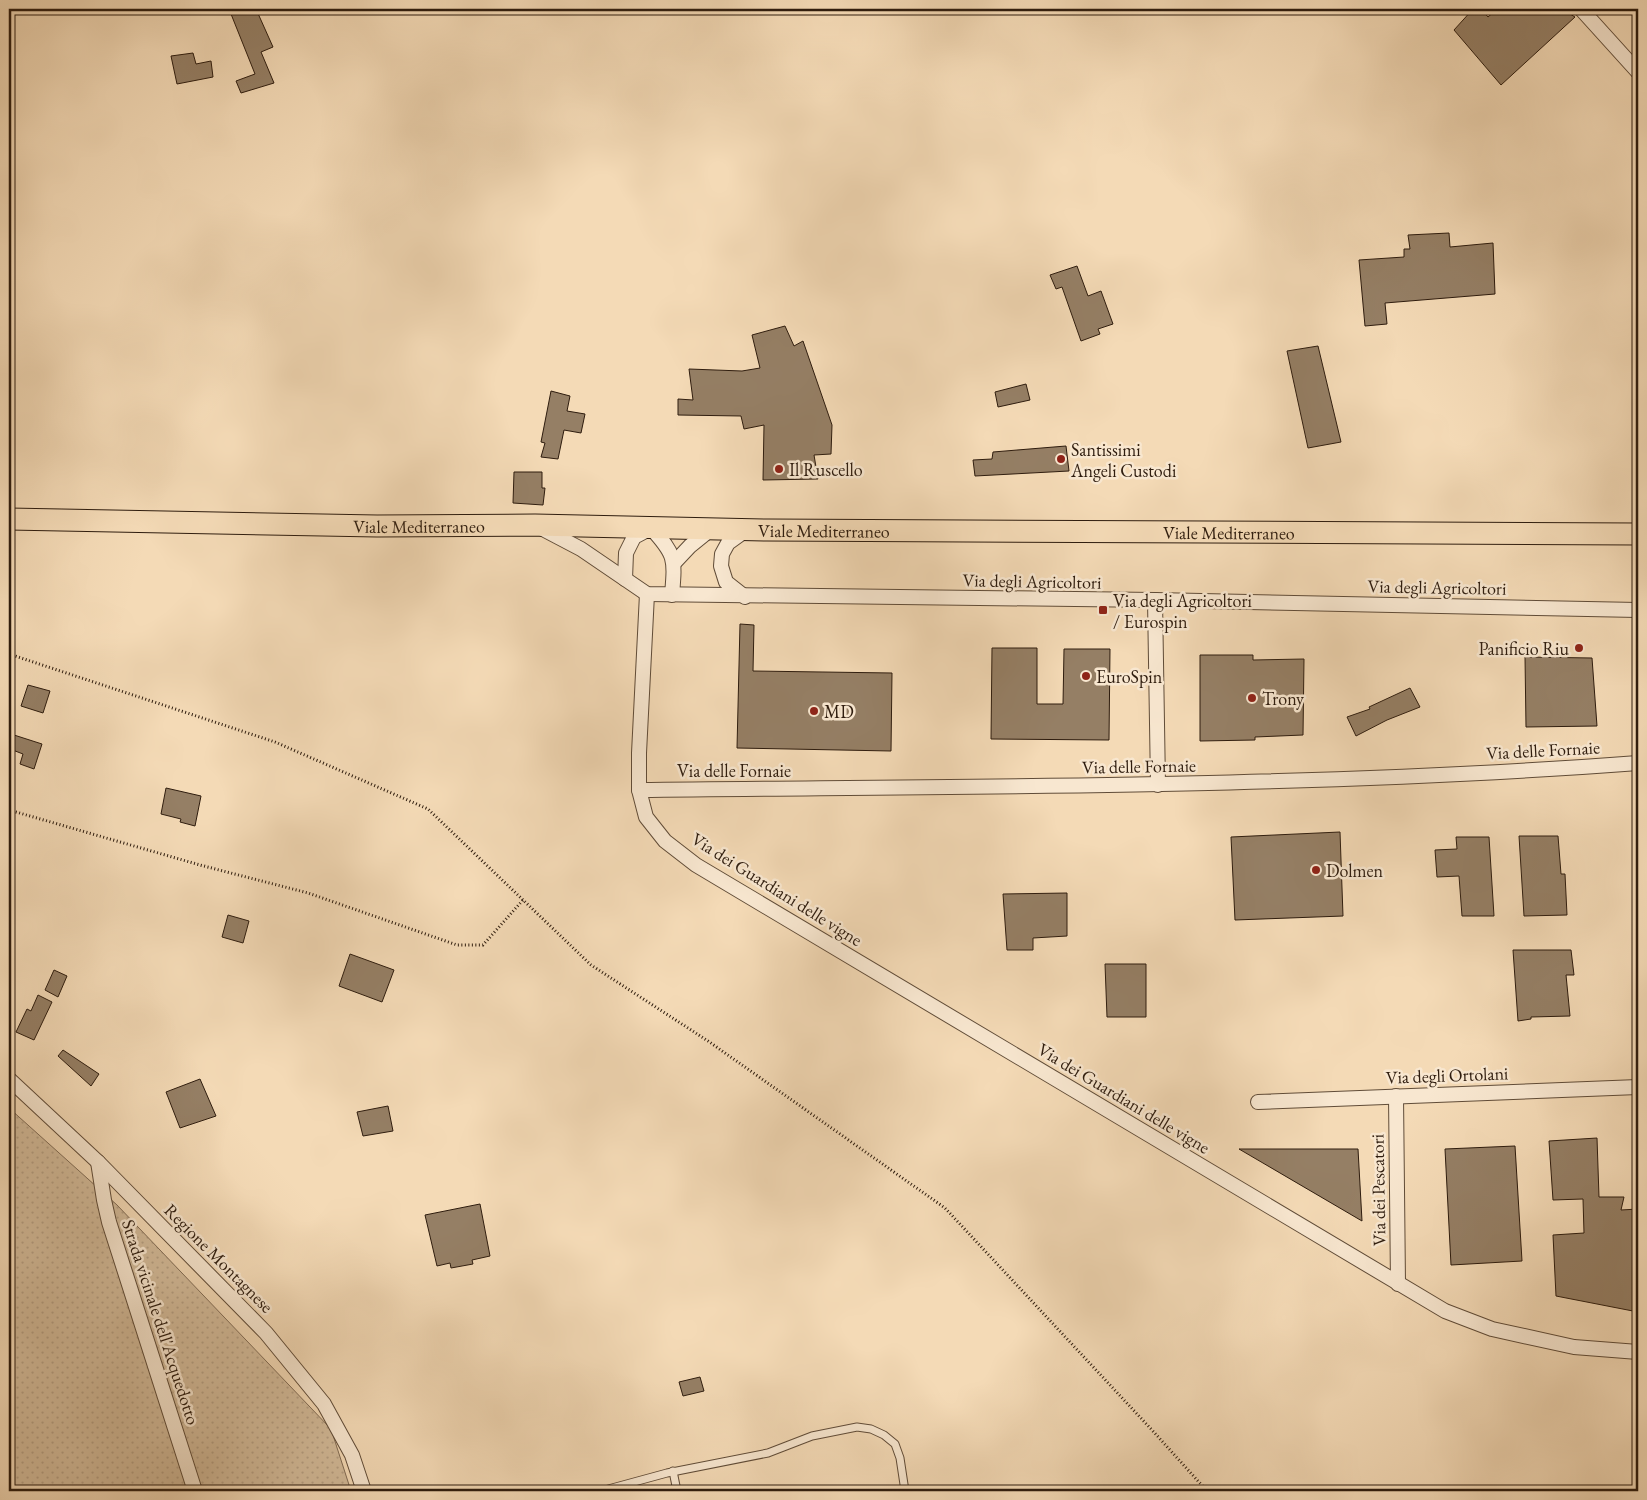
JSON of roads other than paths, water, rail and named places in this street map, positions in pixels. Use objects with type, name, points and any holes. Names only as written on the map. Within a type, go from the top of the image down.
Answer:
[{"type":"main road","name":"Viale Mediterraneo","points":[[9,519],[377,526],[535,525],[746,530],[1638,534]]},
{"type":"street","points":[[1581,9],[1638,72]]},
{"type":"street","points":[[535,525],[581,549],[648,594]]},
{"type":"street","points":[[625,579],[626,553],[634,537],[651,528],[665,543],[674,563],[672,594]]},
{"type":"street","points":[[674,563],[690,546],[712,529]]},
{"type":"street","points":[[745,597],[726,582],[721,566],[722,554],[728,542],[746,530]]},
{"type":"street","name":"Via degli Agricoltori","points":[[648,594],[745,597],[1155,600],[1638,610]]},
{"type":"street","name":"Via dei Guardiani delle vigne","points":[[648,594],[639,753],[639,790],[646,817],[665,841],[696,865],[1445,1311],[1492,1329],[1574,1347],[1638,1352]]},
{"type":"street","points":[[1155,600],[1158,785]]},
{"type":"street","name":"Via delle Fornaie","points":[[639,790],[1158,785],[1547,770],[1638,763]]},
{"type":"street","name":"Regione Montagnese","points":[[9,1079],[98,1162],[266,1333],[319,1397],[352,1455],[364,1491]]},
{"type":"street","name":"Via degli Ortolani","points":[[1258,1102],[1638,1087]]},
{"type":"street","name":"Via dei Pescatori","points":[[1396,1096],[1398,1284]]},
{"type":"street","name":"Strada vicinale dell'Acquedotto","points":[[98,1162],[109,1222],[195,1491]]},
{"type":"lane","points":[[601,1491],[673,1471],[768,1453],[812,1436],[857,1427],[884,1435],[895,1444],[900,1458],[905,1491]]},
{"type":"lane","points":[[673,1471],[677,1491]]},
{"type":"place","name":"Santissimi Angeli Custodi","points":[[1061,459]]},
{"type":"place","name":"Il Ruscello","points":[[779,469]]},
{"type":"place","name":"Via degli Agricoltori / Eurospin","points":[[1103,610]]},
{"type":"place","name":"Panificio Riu","points":[[1579,648]]},
{"type":"place","name":"EuroSpin","points":[[1086,676]]},
{"type":"place","name":"Trony","points":[[1252,698]]},
{"type":"place","name":"MD","points":[[814,711]]},
{"type":"place","name":"Dolmen","points":[[1316,870]]}]
